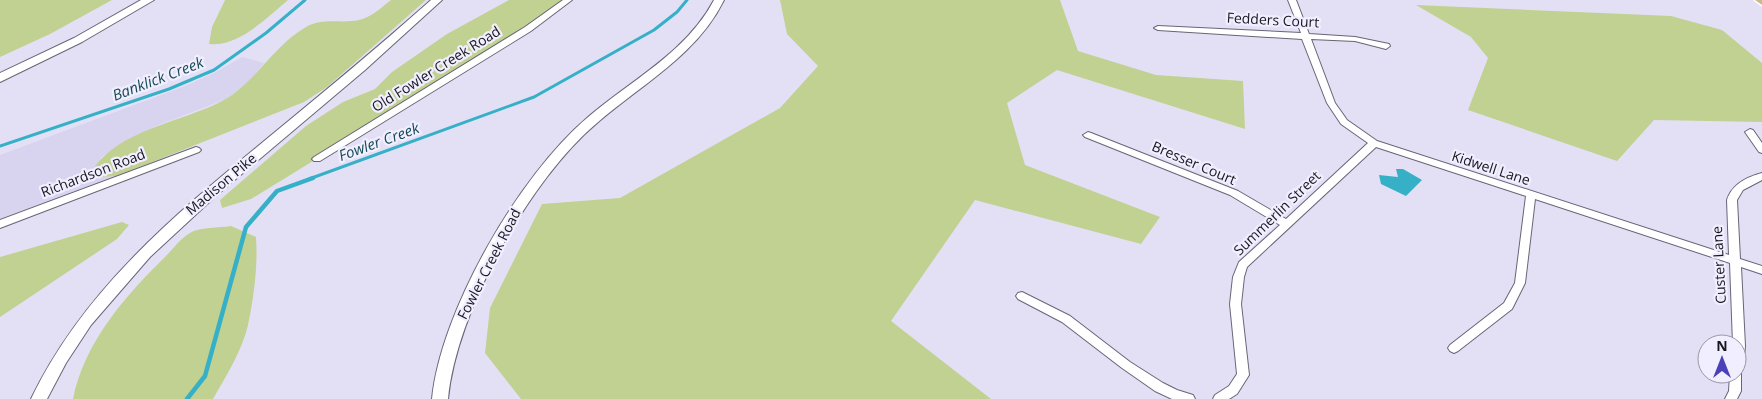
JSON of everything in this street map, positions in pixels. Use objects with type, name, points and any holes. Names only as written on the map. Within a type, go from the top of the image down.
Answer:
[{"type":"main road","points":[[0,78],[78,40],[149,0]]},
{"type":"main road","name":"Madison Pike","points":[[39,399],[61,358],[95,308],[150,247],[209,194],[376,56],[437,0]]},
{"type":"main road","name":"Fowler Creek Road","points":[[440,399],[444,366],[465,308],[500,235],[526,193],[550,162],[570,141],[676,54],[702,29],[716,9],[719,0]]},
{"type":"street","name":"Old Fowler Creek Road","points":[[317,159],[528,29],[568,0]]},
{"type":"street","name":"Kidwell Lane","points":[[1292,0],[1331,103],[1339,116],[1357,133],[1374,143],[1762,270]]},
{"type":"street","name":"Fedders Court","points":[[1158,28],[1355,39],[1386,46]]},
{"type":"street","points":[[1750,132],[1762,150]]},
{"type":"street","name":"Bresser Court","points":[[1088,135],[1234,193],[1287,224]]},
{"type":"street","name":"Summerlin Street","points":[[1222,399],[1233,390],[1243,376],[1234,289],[1242,265],[1374,143]]},
{"type":"street","name":"Richardson Road","points":[[0,224],[196,150]]},
{"type":"street","name":"Custer Lane","points":[[1738,334],[1733,260],[1733,194],[1762,176]]},
{"type":"street","points":[[1454,348],[1508,306],[1520,283],[1530,195]]},
{"type":"street","points":[[1022,296],[1064,318],[1157,387],[1177,397],[1189,399]]},
{"type":"street","points":[[1732,399],[1734,384]]},
{"type":"shaded area","points":[[242,57],[264,63],[251,81],[224,100],[156,126],[101,157],[99,177],[117,176],[118,180],[0,224],[0,155],[185,86],[216,72]]},
{"type":"green space","points":[[0,0],[112,0],[50,34],[0,57]]},
{"type":"green space","points":[[225,0],[288,0],[252,30],[231,41],[209,44],[212,27]]},
{"type":"green space","points":[[391,0],[426,0],[327,87],[304,102],[117,176],[99,177],[92,171],[103,157],[118,145],[153,128],[208,108],[236,92],[284,44],[306,27],[325,21],[363,19],[376,12]]},
{"type":"green space","points":[[509,0],[568,0],[466,67],[251,199],[222,208],[220,200],[306,126],[343,102],[375,89],[392,72],[447,34]]},
{"type":"green space","points":[[780,0],[1060,0],[1078,51],[1156,75],[1243,81],[1245,129],[1057,70],[1007,103],[1025,165],[1160,217],[1141,244],[975,200],[891,321],[991,399],[521,399],[485,353],[490,308],[542,204],[620,198],[780,108],[818,66],[787,34]]},
{"type":"green space","points":[[1416,5],[1671,16],[1722,30],[1762,63],[1762,122],[1654,120],[1617,161],[1468,110],[1488,58],[1471,37]]},
{"type":"green space","points":[[122,222],[129,225],[117,239],[0,317],[0,257]]},
{"type":"green space","points":[[231,226],[256,237],[255,281],[248,325],[242,344],[213,399],[73,399],[78,378],[96,340],[121,304],[135,288],[187,235],[194,231]]},
{"type":"water","points":[[1396,169],[1403,169],[1422,180],[1406,196],[1381,184],[1379,175],[1398,177]]},
{"type":"waterway","name":"Banklick Creek","points":[[0,146],[169,89],[214,70],[266,33],[305,0]]},
{"type":"waterway","name":"Fowler Creek","points":[[309,179],[534,97],[654,30],[677,12],[687,0]]},
{"type":"waterway","name":"Fowler Creek","points":[[187,399],[205,376],[246,227],[277,191],[313,178]]}]
